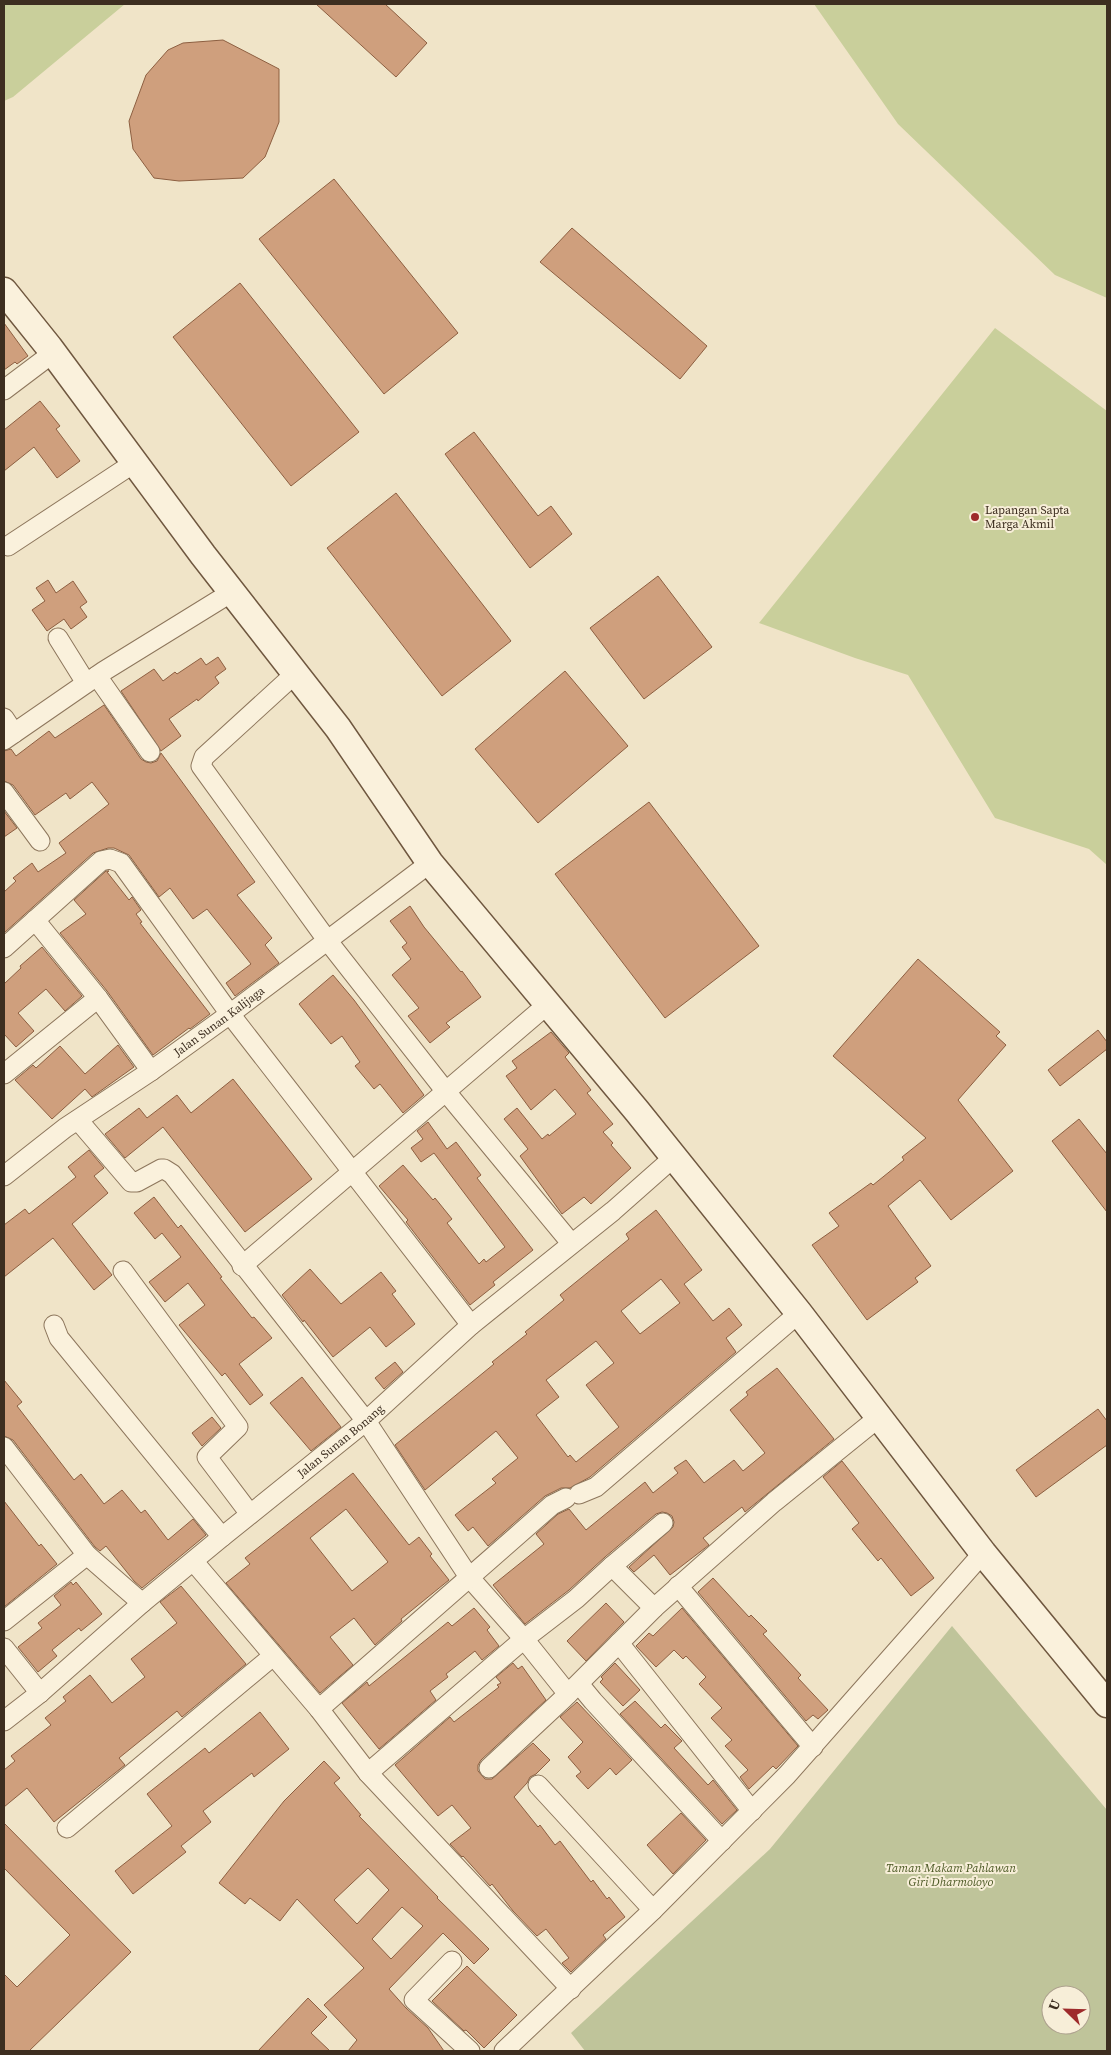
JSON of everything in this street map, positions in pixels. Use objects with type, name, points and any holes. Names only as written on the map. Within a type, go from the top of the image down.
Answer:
[{"type":"main road","points":[[4,291],[53,353],[232,592],[338,728],[430,863],[637,1112],[799,1313],[983,1553],[1107,1704]]},
{"type":"street","points":[[4,390],[53,353]]},
{"type":"street","points":[[8,546],[134,463]]},
{"type":"street","points":[[7,731],[232,592]]},
{"type":"street","points":[[58,638],[150,752]]},
{"type":"street","points":[[296,673],[204,757],[202,766],[327,940],[447,1092],[571,1243]]},
{"type":"street","points":[[4,792],[40,842]]},
{"type":"street","points":[[4,948],[101,861],[110,859],[121,863],[230,1014],[471,1325]]},
{"type":"street","name":"Jalan Sunan Kalijaga","points":[[4,1176],[78,1120],[151,1071],[230,1014],[430,863]]},
{"type":"street","points":[[35,920],[98,998],[151,1071]]},
{"type":"street","points":[[4,1074],[98,998]]},
{"type":"street","points":[[242,1266],[548,1004]]},
{"type":"street","points":[[78,1120],[132,1182],[137,1182],[161,1169],[168,1171],[366,1421],[469,1577],[524,1639],[573,1689],[593,1701],[722,1841]]},
{"type":"street","name":"Jalan Sunan Bonang","points":[[4,1721],[40,1693],[142,1603],[366,1421],[471,1325],[613,1211],[673,1158]]},
{"type":"street","points":[[123,1271],[238,1426],[207,1458],[250,1514]]},
{"type":"street","points":[[319,1709],[552,1505],[573,1496],[589,1492],[596,1487],[799,1313]]},
{"type":"street","points":[[54,1325],[59,1338],[222,1537]]},
{"type":"street","points":[[489,1768],[678,1586],[774,1502],[878,1418]]},
{"type":"street","points":[[4,1447],[87,1555],[142,1603]]},
{"type":"street","points":[[368,1773],[524,1639],[561,1612],[663,1523]]},
{"type":"street","points":[[504,2051],[653,1910],[752,1811],[813,1747],[983,1553]]},
{"type":"street","points":[[4,1621],[87,1555]]},
{"type":"street","points":[[194,1562],[319,1709],[368,1773],[571,1989]]},
{"type":"street","points":[[612,1566],[654,1608]]},
{"type":"street","points":[[678,1586],[813,1747]]},
{"type":"street","points":[[619,1643],[752,1811]]},
{"type":"street","points":[[4,1648],[40,1693]]},
{"type":"street","points":[[67,1828],[273,1656]]},
{"type":"street","points":[[538,1785],[653,1910]]},
{"type":"street","points":[[452,1961],[414,2000],[470,2051]]},
{"type":"green space","points":[[4,4],[125,4],[13,97],[4,101]]},
{"type":"green space","points":[[814,4],[1107,4],[1107,298],[1055,275],[898,124]]},
{"type":"green space","name":"Lapangan Sapta Marga Akmil","points":[[995,328],[1107,411],[1107,865],[1089,849],[995,818],[908,675],[759,623]]},
{"type":"green space","name":"Taman Makam Pahlawan Giri Dharmoloyo","points":[[952,1626],[1107,1810],[1107,2051],[585,2051],[571,2033],[770,1849]]},
{"type":"building","points":[[316,4],[385,4],[427,43],[396,77]]},
{"type":"building","points":[[223,40],[279,69],[279,122],[265,157],[243,178],[179,181],[154,178],[133,149],[129,121],[146,75],[168,50],[183,43]]},
{"type":"building","points":[[334,179],[458,333],[384,394],[259,239]]},
{"type":"building","points":[[572,228],[707,346],[680,379],[540,262]]},
{"type":"building","points":[[240,283],[359,432],[291,486],[173,337]]},
{"type":"building","points":[[4,323],[28,356],[4,370]]},
{"type":"building","points":[[40,401],[60,426],[56,429],[80,461],[57,478],[34,447],[4,471],[4,430]]},
{"type":"building","points":[[474,432],[538,516],[551,506],[572,534],[530,568],[445,454]]},
{"type":"building","points":[[396,493],[511,641],[442,696],[327,548]]},
{"type":"building","points":[[658,576],[712,647],[644,699],[590,628]]},
{"type":"building","points":[[48,580],[56,593],[73,581],[87,602],[80,607],[87,617],[71,629],[64,619],[47,631],[32,610],[45,601],[36,588]]},
{"type":"building","points":[[218,657],[226,669],[215,677],[219,683],[198,701],[197,699],[169,719],[181,736],[161,751],[121,691],[154,669],[163,681],[201,658],[206,665]]},
{"type":"building","points":[[565,671],[628,746],[538,823],[475,749]]},
{"type":"building","points":[[104,705],[141,759],[151,763],[157,761],[161,753],[255,882],[237,895],[272,938],[265,945],[279,963],[235,996],[226,983],[251,964],[207,909],[193,919],[170,888],[159,897],[129,855],[114,848],[93,853],[4,933],[4,892],[16,881],[13,878],[32,863],[38,872],[66,853],[59,843],[109,804],[92,782],[70,799],[66,793],[35,815],[13,785],[4,781],[4,751],[11,749],[16,756],[49,731],[55,738]]},
{"type":"building","points":[[649,802],[759,946],[665,1018],[555,874]]},
{"type":"building","points":[[4,811],[17,828],[4,837]]},
{"type":"building","points":[[106,871],[109,871],[107,872],[129,900],[132,897],[141,910],[136,914],[142,922],[140,923],[210,1014],[153,1055],[107,991],[60,933],[86,914],[74,900]]},
{"type":"building","points":[[410,906],[424,927],[462,971],[481,997],[446,1023],[450,1027],[430,1043],[408,1016],[419,1008],[392,975],[411,959],[402,947],[407,943],[390,921]]},
{"type":"building","points":[[42,947],[82,996],[65,1011],[46,989],[18,1013],[34,1031],[16,1047],[4,1034],[4,984],[21,968],[20,966]]},
{"type":"building","points":[[918,959],[1000,1032],[996,1036],[1006,1045],[958,1100],[1013,1171],[951,1220],[920,1180],[888,1206],[931,1266],[915,1278],[918,1282],[867,1320],[812,1245],[839,1226],[829,1213],[871,1183],[873,1185],[904,1160],[902,1157],[926,1138],[833,1056]]},
{"type":"building","points":[[333,975],[354,1000],[424,1095],[403,1113],[380,1084],[374,1089],[355,1066],[360,1062],[342,1036],[331,1044],[299,1004]]},
{"type":"building","points":[[1098,1030],[1107,1042],[1107,1049],[1060,1086],[1048,1070]]},
{"type":"building","points":[[551,1032],[569,1053],[565,1057],[591,1090],[587,1093],[613,1124],[603,1132],[613,1143],[611,1145],[631,1168],[591,1204],[584,1197],[562,1214],[520,1156],[528,1149],[504,1119],[517,1108],[542,1139],[548,1134],[549,1136],[576,1114],[555,1089],[531,1110],[506,1076],[517,1068],[512,1061]]},
{"type":"building","points":[[118,1045],[134,1067],[92,1097],[85,1089],[52,1119],[15,1080],[33,1065],[36,1068],[60,1046],[85,1074]]},
{"type":"building","points":[[233,1079],[312,1179],[245,1232],[163,1127],[125,1158],[105,1134],[139,1108],[147,1118],[177,1095],[191,1113]]},
{"type":"building","points":[[1079,1119],[1107,1154],[1107,1212],[1052,1141]]},
{"type":"building","points":[[428,1122],[447,1149],[456,1142],[481,1175],[477,1178],[533,1250],[493,1282],[495,1285],[470,1305],[406,1222],[408,1220],[379,1186],[403,1165],[433,1200],[435,1198],[452,1219],[447,1223],[479,1264],[484,1259],[486,1262],[505,1247],[434,1153],[421,1162],[411,1148],[423,1139],[417,1131]]},
{"type":"building","points":[[89,1150],[104,1168],[94,1176],[108,1193],[72,1224],[112,1275],[94,1290],[53,1238],[4,1277],[4,1225],[25,1209],[29,1214],[76,1177],[68,1167]]},
{"type":"building","points":[[154,1197],[178,1228],[181,1225],[252,1318],[254,1317],[272,1338],[239,1364],[263,1395],[250,1405],[225,1373],[222,1376],[179,1325],[205,1305],[188,1283],[165,1302],[149,1282],[181,1257],[162,1233],[155,1239],[134,1213]]},
{"type":"building","points":[[656,1210],[702,1270],[684,1284],[713,1321],[729,1308],[742,1325],[726,1338],[736,1352],[590,1477],[570,1488],[561,1488],[545,1496],[488,1546],[473,1527],[468,1531],[455,1515],[496,1483],[492,1479],[518,1458],[496,1431],[425,1490],[395,1445],[494,1364],[492,1362],[527,1334],[525,1332],[564,1300],[560,1295],[629,1239],[626,1234]],"holes":[[[661,1279],[680,1303],[640,1334],[621,1311]],[[596,1341],[614,1363],[586,1385],[619,1427],[576,1462],[570,1455],[568,1457],[536,1415],[559,1397],[546,1380]]]},
{"type":"building","points":[[310,1269],[341,1304],[381,1272],[396,1291],[392,1294],[415,1324],[386,1347],[370,1327],[333,1357],[282,1295]]},
{"type":"building","points":[[395,1362],[403,1372],[384,1389],[375,1378]]},
{"type":"building","points":[[777,1368],[834,1439],[745,1512],[742,1507],[703,1538],[709,1545],[670,1575],[654,1555],[634,1572],[629,1567],[673,1527],[672,1516],[662,1512],[656,1514],[569,1590],[525,1624],[493,1585],[544,1544],[536,1534],[558,1514],[569,1509],[586,1530],[645,1482],[653,1493],[678,1473],[674,1468],[686,1460],[704,1483],[734,1460],[743,1471],[765,1453],[730,1410],[748,1395],[746,1392]]},
{"type":"building","points":[[302,1377],[341,1427],[311,1451],[270,1403]]},
{"type":"building","points":[[4,1380],[22,1402],[17,1406],[74,1480],[81,1474],[104,1504],[122,1490],[141,1513],[145,1510],[168,1540],[193,1519],[206,1535],[142,1588],[134,1581],[106,1546],[100,1551],[95,1547],[13,1440],[4,1436]]},
{"type":"building","points":[[1098,1409],[1107,1421],[1107,1445],[1036,1497],[1016,1470]]},
{"type":"building","points":[[212,1417],[221,1428],[202,1446],[192,1433]]},
{"type":"building","points":[[842,1461],[934,1578],[911,1596],[881,1558],[878,1561],[852,1529],[859,1523],[823,1477]]},
{"type":"building","points":[[353,1473],[409,1545],[419,1537],[432,1554],[430,1556],[449,1580],[401,1619],[402,1621],[375,1645],[354,1618],[330,1637],[353,1665],[320,1693],[226,1583],[250,1564],[245,1558]],"holes":[[[346,1509],[388,1562],[352,1591],[310,1538]]]},
{"type":"building","points":[[4,1501],[39,1546],[41,1544],[57,1564],[4,1607]]},
{"type":"building","points":[[713,1578],[749,1617],[751,1615],[767,1631],[763,1634],[801,1675],[798,1678],[828,1710],[818,1719],[813,1715],[806,1721],[698,1592]]},
{"type":"building","points":[[71,1582],[73,1585],[76,1582],[102,1614],[81,1631],[79,1628],[52,1650],[57,1656],[38,1672],[18,1647],[42,1628],[38,1623],[61,1605],[54,1596]]},
{"type":"building","points":[[181,1586],[246,1664],[182,1717],[177,1711],[119,1758],[125,1765],[54,1822],[27,1788],[4,1807],[4,1770],[15,1761],[11,1756],[51,1725],[45,1718],[66,1701],[63,1697],[90,1675],[112,1703],[145,1677],[131,1659],[177,1623],[160,1602]]},
{"type":"building","points":[[606,1603],[624,1622],[586,1661],[567,1641]]},
{"type":"building","points":[[474,1608],[490,1627],[487,1630],[499,1646],[482,1660],[475,1651],[446,1674],[448,1677],[430,1691],[436,1700],[379,1749],[342,1703],[367,1682],[369,1686],[448,1622],[452,1626]]},
{"type":"building","points":[[682,1608],[798,1746],[776,1769],[773,1766],[749,1789],[740,1777],[748,1770],[725,1746],[732,1740],[711,1718],[722,1708],[699,1684],[706,1677],[686,1656],[683,1659],[674,1650],[656,1667],[636,1646],[649,1633],[653,1636]]},
{"type":"building","points":[[513,1663],[518,1669],[522,1666],[546,1700],[481,1760],[478,1765],[478,1771],[485,1779],[492,1779],[533,1743],[550,1760],[536,1774],[530,1777],[514,1797],[538,1827],[540,1825],[555,1845],[560,1841],[591,1882],[593,1880],[607,1899],[609,1897],[625,1917],[603,1935],[606,1939],[571,1972],[562,1963],[569,1958],[546,1929],[537,1936],[513,1911],[492,1884],[490,1886],[450,1844],[471,1828],[452,1805],[438,1816],[395,1765],[450,1717],[454,1722],[499,1687],[497,1685],[501,1683],[496,1677]]},
{"type":"building","points":[[615,1663],[640,1690],[623,1706],[600,1682],[603,1679],[601,1677]]},
{"type":"building","points":[[635,1701],[661,1728],[665,1724],[682,1741],[674,1748],[708,1785],[713,1780],[737,1810],[722,1824],[620,1714]]},
{"type":"building","points":[[577,1702],[632,1760],[616,1775],[610,1768],[588,1789],[576,1776],[581,1772],[568,1757],[583,1742],[560,1717]]},
{"type":"building","points":[[260,1712],[289,1749],[254,1777],[252,1773],[203,1811],[211,1822],[181,1846],[186,1852],[133,1894],[115,1871],[172,1826],[147,1794],[205,1748],[209,1753]]},
{"type":"building","points":[[324,1761],[340,1778],[334,1783],[361,1815],[359,1816],[437,1898],[489,1949],[474,1964],[443,1933],[389,1989],[428,2028],[444,2051],[348,2051],[357,2040],[324,2005],[364,1968],[297,1899],[280,1921],[250,1898],[245,1904],[219,1883],[284,1801]],"holes":[[[368,1868],[389,1890],[357,1924],[334,1900]],[[402,1907],[423,1926],[391,1959],[372,1939]]]},
{"type":"building","points":[[681,1813],[706,1840],[673,1874],[647,1845]]},
{"type":"building","points":[[4,1823],[131,1952],[29,2051],[4,2051],[4,1974],[17,1987],[70,1935],[4,1868]]},
{"type":"building","points":[[467,1966],[517,2015],[484,2048],[432,2001]]},
{"type":"building","points":[[308,1998],[327,2017],[311,2033],[330,2051],[258,2051]]},
{"type":"place","name":"Lapangan Sapta Marga Akmil","points":[[975,517]]}]
